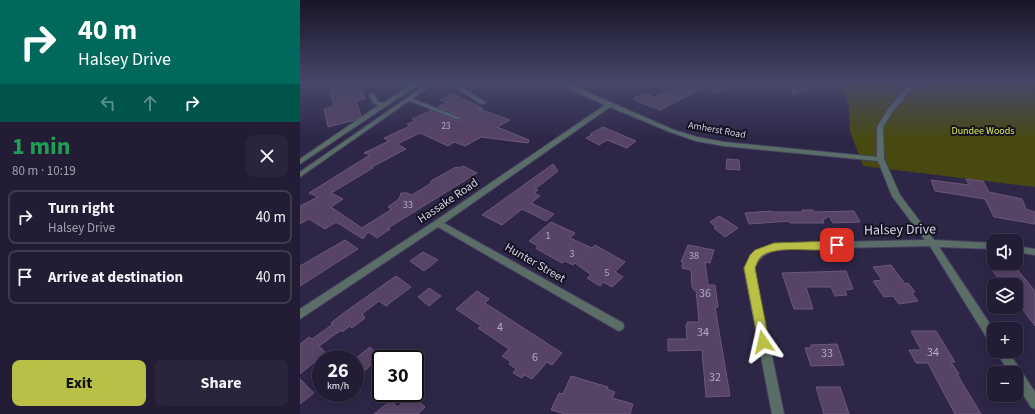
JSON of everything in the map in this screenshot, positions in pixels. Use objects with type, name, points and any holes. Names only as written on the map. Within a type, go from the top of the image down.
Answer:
[{"type":"street","points":[[375,101],[376,103],[385,105]]},
{"type":"street","points":[[300,162],[390,101]]},
{"type":"street","points":[[300,175],[406,101]]},
{"type":"street","points":[[415,101],[458,118]]},
{"type":"street","name":"Amherst Road","points":[[600,101],[672,132],[696,139],[724,144],[881,159]]},
{"type":"street","points":[[897,101],[890,110],[880,127],[881,159],[896,196],[932,243],[987,328]]},
{"type":"street","name":"Hassake Road","points":[[300,315],[438,223],[608,105]]},
{"type":"street","name":"Hunter Street","points":[[438,223],[619,326]]},
{"type":"street","name":"Halsey Drive","points":[[778,414],[749,268],[758,252],[774,247],[790,246],[932,243],[987,246]]},
{"type":"street","points":[[1023,250],[1035,252]]},
{"type":"street","points":[[1023,384],[1035,403]]},
{"type":"green space","name":"Dundee Woods","points":[[847,101],[1035,101],[1035,187],[863,166],[850,131],[849,106]]},
{"type":"building","points":[[333,101],[356,101],[361,116],[355,120],[328,127],[324,109],[334,106]]},
{"type":"building","points":[[445,101],[468,101],[482,108],[479,109],[510,120],[497,127],[529,140],[528,143],[481,137],[465,146],[454,142],[448,146],[420,133],[397,144],[406,149],[372,167],[373,168],[331,193],[343,199],[331,207],[362,228],[392,209],[388,207],[399,199],[401,193],[412,195],[430,184],[431,181],[456,167],[459,168],[463,166],[477,173],[388,228],[390,229],[377,238],[368,232],[363,239],[336,222],[325,229],[309,219],[300,224],[300,206],[318,197],[309,193],[370,155],[364,153],[389,141],[384,138],[410,126],[407,124],[415,121],[412,119],[430,111],[455,120],[461,120],[462,117],[438,107],[447,102]]},
{"type":"building","points":[[639,101],[677,101],[660,110]]},
{"type":"building","points":[[603,127],[636,141],[627,148],[607,140],[599,145],[586,138]]},
{"type":"building","points":[[727,159],[739,160],[740,170],[726,169]]},
{"type":"building","points":[[553,164],[558,171],[535,189],[538,190],[534,193],[540,196],[531,203],[554,214],[546,221],[522,209],[502,225],[482,215]]},
{"type":"building","points":[[966,179],[983,181],[989,192],[1022,199],[1026,209],[1035,212],[1035,224],[994,217],[985,199],[935,191],[931,180],[969,185]]},
{"type":"building","points":[[802,210],[813,210],[814,212],[854,211],[860,222],[833,223],[829,216],[823,220],[824,223],[790,223],[790,221],[749,224],[745,213],[772,211],[803,212]]},
{"type":"building","points":[[719,216],[738,228],[725,237],[714,228],[716,227],[710,222]]},
{"type":"building","points":[[551,222],[575,233],[570,238],[592,248],[595,245],[625,262],[615,272],[623,277],[612,287],[603,282],[600,286],[587,278],[591,275],[575,263],[573,265],[565,261],[562,263],[537,249],[536,248],[538,246],[529,241]]},
{"type":"building","points":[[345,240],[358,249],[300,286],[300,266]]},
{"type":"building","points":[[688,245],[714,250],[710,263],[705,262],[708,285],[715,285],[718,307],[715,307],[730,396],[706,397],[702,350],[668,351],[668,339],[687,339],[687,322],[699,322],[696,290],[692,287],[691,270],[682,268],[683,262],[681,262]]},
{"type":"building","points":[[423,252],[438,260],[424,271],[410,261]]},
{"type":"building","points":[[891,265],[905,284],[908,283],[915,292],[912,293],[918,301],[899,304],[893,296],[884,297],[873,281],[882,280],[873,267]]},
{"type":"building","points":[[992,270],[1018,270],[1035,291],[1035,326],[1023,310],[1023,278],[998,278]]},
{"type":"building","points":[[846,271],[853,289],[845,290],[847,295],[835,296],[831,287],[806,287],[813,309],[794,309],[782,273]]},
{"type":"building","points":[[396,276],[411,287],[386,306],[379,301],[362,314],[365,318],[352,328],[350,326],[342,332],[341,330],[319,346],[323,350],[312,350],[312,364],[300,374],[300,344],[309,337],[312,339],[333,324],[331,323]]},
{"type":"building","points":[[429,288],[441,296],[429,306],[418,297]]},
{"type":"building","points":[[477,291],[489,299],[485,303],[562,353],[552,365],[547,362],[532,379],[524,375],[522,378],[513,373],[516,369],[509,364],[511,362],[502,356],[509,349],[478,328],[481,326],[456,309]]},
{"type":"building","points":[[911,331],[936,331],[955,362],[951,362],[959,374],[957,374],[981,414],[955,414],[928,363],[916,363],[909,350],[921,350]]},
{"type":"building","points":[[837,344],[844,365],[811,366],[805,348],[811,348],[811,345]]},
{"type":"building","points":[[370,347],[373,350],[372,350],[372,364],[364,371],[364,352]]},
{"type":"building","points":[[571,376],[608,387],[607,389],[615,392],[612,398],[633,404],[630,414],[565,414],[551,410],[559,393],[563,394]]},
{"type":"building","points":[[300,379],[312,391],[312,395],[300,404]]},
{"type":"building","points":[[816,387],[840,387],[849,414],[824,414]]},
{"type":"building","points":[[389,402],[391,402],[398,407],[403,402],[419,402],[425,407],[418,414],[374,414]]},
{"type":"route","points":[[763,342],[749,268],[758,252],[774,247],[837,245]]}]
